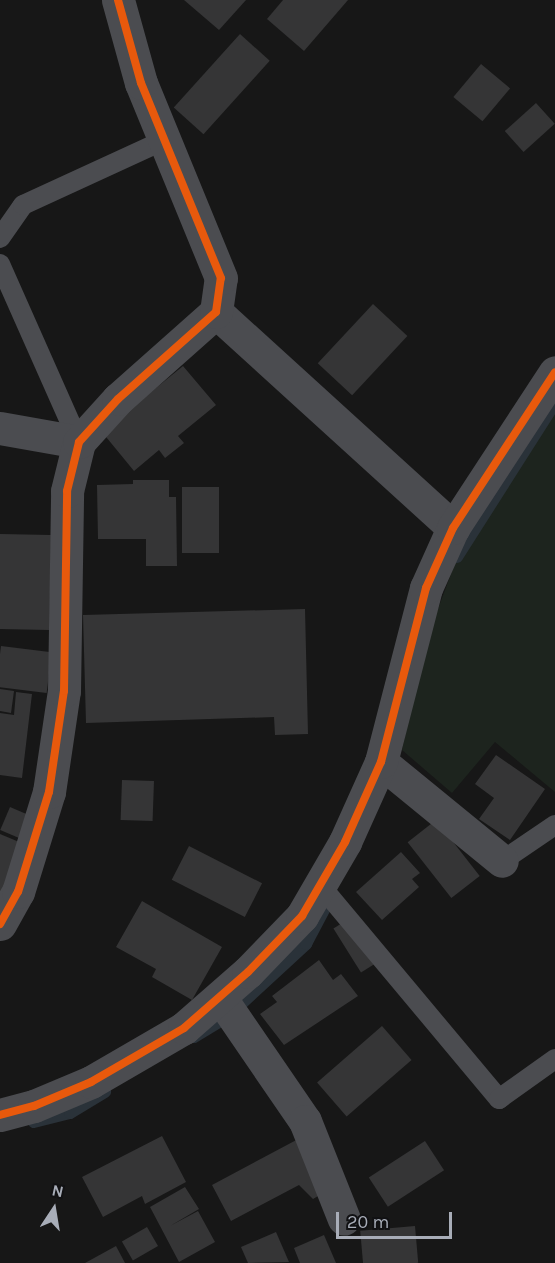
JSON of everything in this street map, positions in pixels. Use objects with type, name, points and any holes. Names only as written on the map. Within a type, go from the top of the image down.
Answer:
[{"type":"street","points":[[0,924],[18,892],[49,792],[64,691],[67,491],[79,442],[118,399],[216,312],[221,278],[141,83],[118,0]]},
{"type":"street","points":[[216,312],[453,528]]},
{"type":"street","points":[[0,1114],[34,1106],[91,1082],[184,1028],[220,997],[302,916],[345,842],[381,762],[426,588],[453,528],[555,372]]},
{"type":"street","points":[[0,429],[79,442]]},
{"type":"street","points":[[381,762],[502,861]]},
{"type":"street","points":[[220,997],[305,1121],[344,1219]]},
{"type":"lane","points":[[0,238],[23,206],[164,140]]},
{"type":"lane","points":[[0,264],[79,442]]},
{"type":"lane","points":[[502,861],[555,825]]},
{"type":"lane","points":[[320,885],[498,1100],[555,1059]]},
{"type":"shaded area","points":[[555,394],[555,792],[495,742],[452,793],[402,750],[426,641],[457,558]]},
{"type":"building","points":[[184,0],[246,0],[219,30]]},
{"type":"building","points":[[283,0],[348,0],[304,51],[267,19]]},
{"type":"building","points":[[240,34],[270,61],[203,134],[174,108]]},
{"type":"building","points":[[481,64],[510,88],[482,121],[453,97]]},
{"type":"building","points":[[536,103],[555,124],[524,152],[505,131]]},
{"type":"building","points":[[373,304],[407,336],[352,395],[318,363]]},
{"type":"building","points":[[183,366],[216,405],[178,436],[184,443],[165,458],[159,450],[134,471],[102,432]]},
{"type":"building","points":[[133,480],[169,480],[169,497],[176,497],[177,566],[146,566],[146,539],[98,539],[97,485],[133,484]]},
{"type":"building","points":[[182,487],[219,487],[219,553],[182,553]]},
{"type":"building","points":[[0,534],[51,535],[49,630],[0,629]]},
{"type":"building","points":[[305,609],[308,734],[275,735],[274,717],[86,723],[83,615]]},
{"type":"building","points":[[1,646],[52,652],[47,693],[0,687]]},
{"type":"building","points":[[0,689],[14,691],[11,713],[0,711]]},
{"type":"building","points":[[16,692],[32,694],[22,778],[0,775],[0,713],[14,715]]},
{"type":"building","points":[[496,755],[545,789],[510,840],[479,819],[494,798],[475,784]]},
{"type":"building","points":[[122,780],[154,781],[153,821],[121,820]]},
{"type":"building","points":[[10,807],[29,815],[20,838],[0,830]]},
{"type":"building","points":[[436,820],[480,876],[451,898],[408,842]]},
{"type":"building","points":[[0,834],[24,844],[0,902]]},
{"type":"building","points":[[189,846],[262,883],[245,917],[172,880]]},
{"type":"building","points":[[401,852],[420,873],[412,879],[419,887],[382,920],[356,892]]},
{"type":"building","points":[[142,901],[222,947],[192,1000],[152,977],[156,969],[116,947]]},
{"type":"building","points":[[347,920],[375,964],[361,973],[333,928]]},
{"type":"building","points":[[319,960],[333,980],[341,974],[358,996],[284,1045],[260,1014],[277,1002],[272,996]]},
{"type":"building","points":[[382,1026],[412,1060],[347,1116],[317,1082]]},
{"type":"building","points":[[162,1136],[186,1182],[145,1204],[142,1196],[103,1217],[82,1177]]},
{"type":"building","points":[[302,1137],[330,1189],[313,1199],[299,1185],[231,1221],[212,1185]]},
{"type":"building","points":[[425,1141],[444,1170],[388,1207],[369,1177]]},
{"type":"building","points":[[185,1187],[199,1209],[170,1226],[198,1211],[215,1242],[179,1262],[150,1207]]},
{"type":"building","points":[[415,1226],[418,1263],[363,1263],[360,1231]]},
{"type":"building","points":[[147,1227],[158,1246],[133,1261],[122,1242]]},
{"type":"building","points":[[276,1232],[289,1262],[248,1263],[241,1247]]},
{"type":"building","points":[[324,1235],[336,1263],[300,1263],[294,1248]]},
{"type":"building","points":[[116,1246],[125,1263],[85,1263]]},
{"type":"waterway","points":[[457,557],[555,403]]},
{"type":"waterway","points":[[194,1037],[227,1017],[306,944],[325,908]]},
{"type":"waterway","points":[[34,1122],[70,1113],[105,1092]]},
{"type":"cycle path","points":[[0,924],[18,892],[49,792],[64,691],[67,491],[79,442],[118,399],[216,312],[221,278],[141,83],[118,0]]},
{"type":"cycle path","points":[[0,1115],[34,1106],[91,1082],[184,1028],[248,972],[302,916],[345,842],[381,762],[426,588],[453,528],[555,372]]}]
